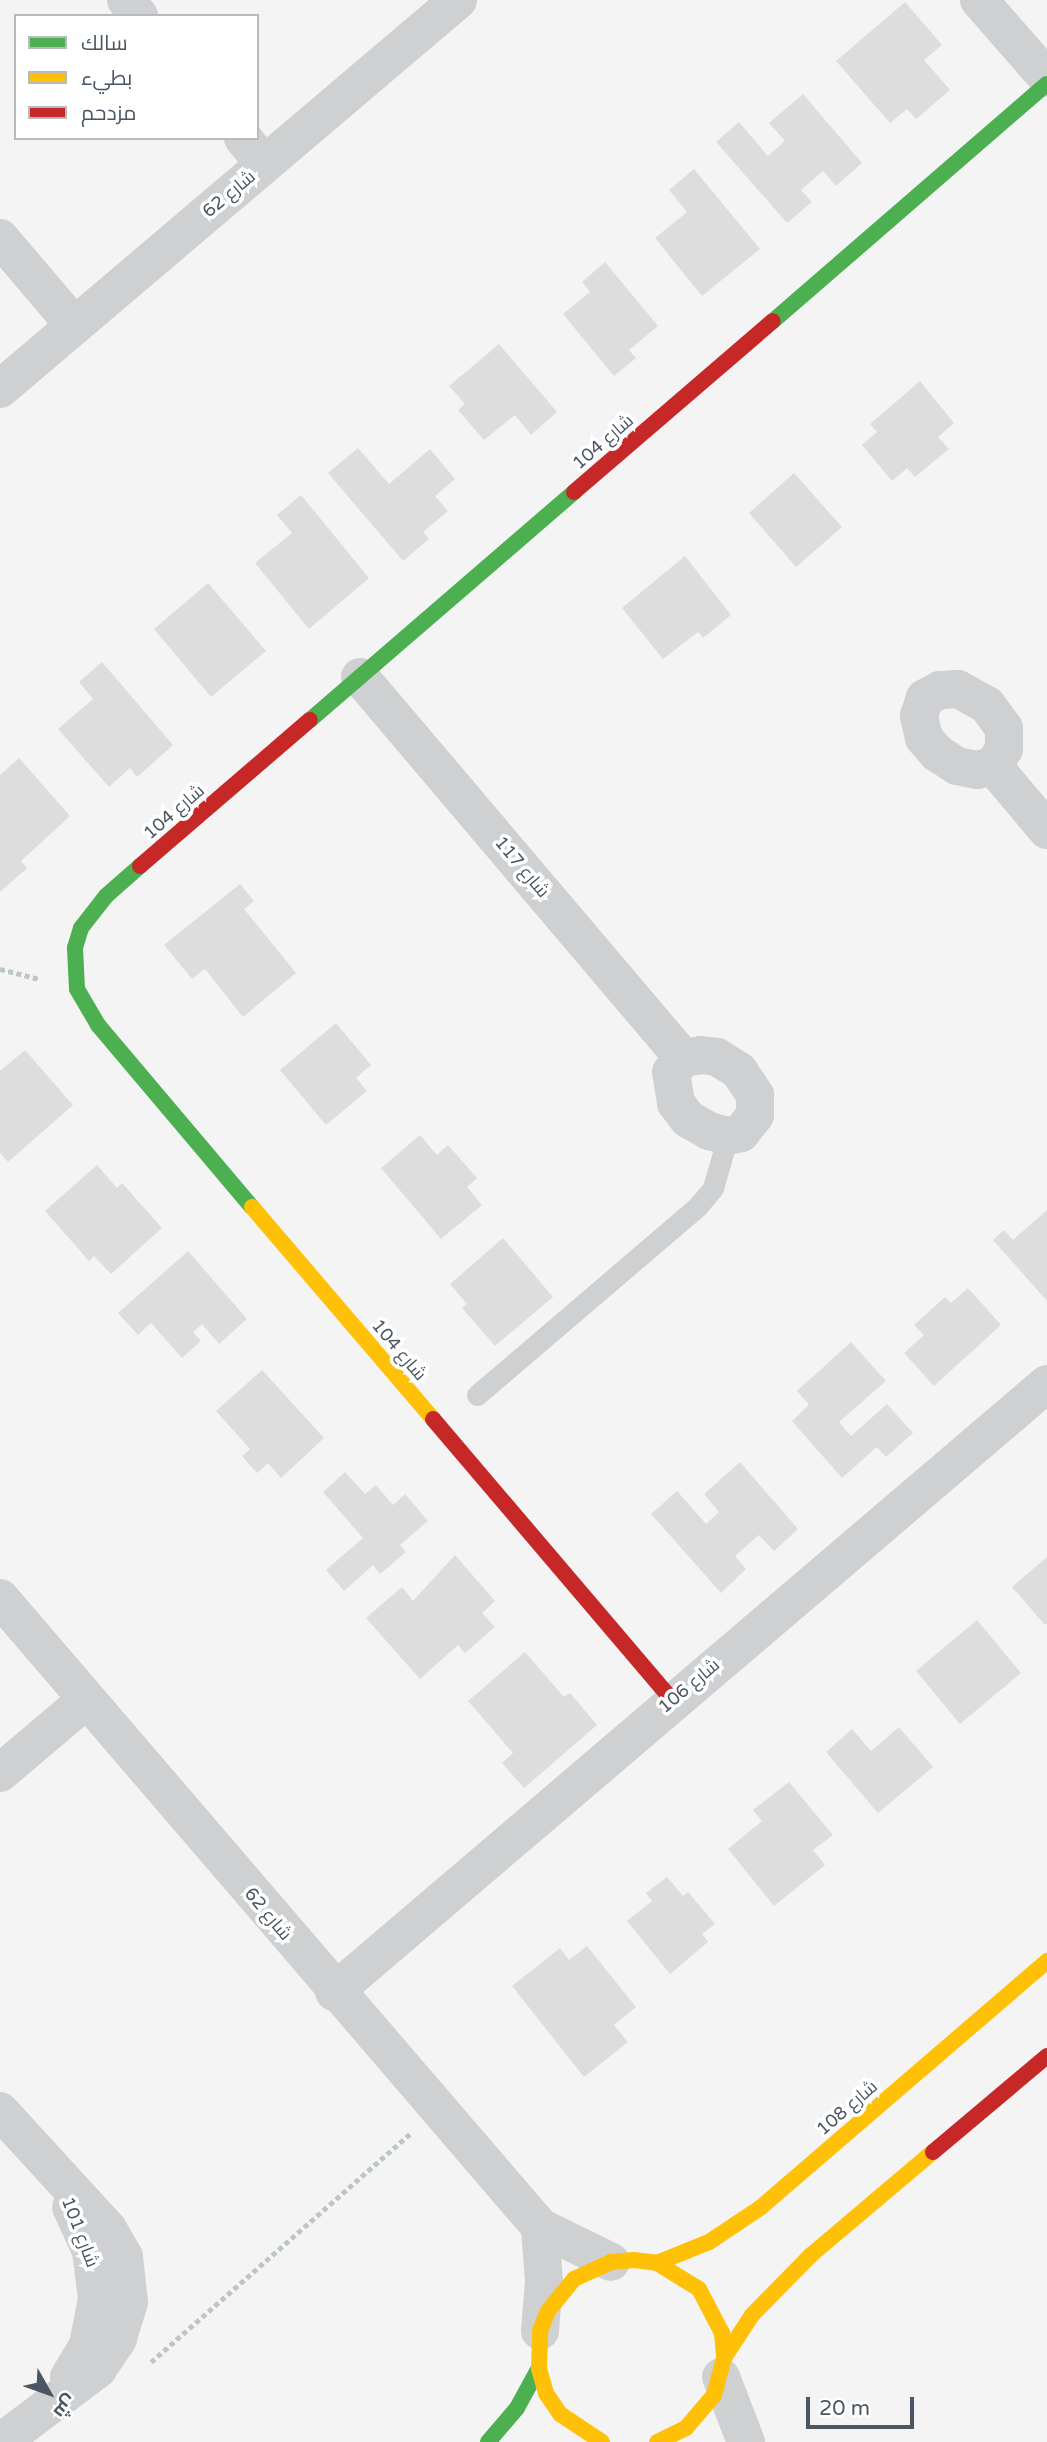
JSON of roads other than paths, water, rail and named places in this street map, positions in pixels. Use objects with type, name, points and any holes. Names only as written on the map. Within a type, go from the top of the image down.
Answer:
[{"type":"street","points":[[126,0],[137,14]]},
{"type":"street","name":"شارع 62","points":[[0,389],[74,325],[254,151],[458,0]]},
{"type":"street","points":[[979,0],[1047,78]]},
{"type":"street","name":"شارع 104","points":[[672,1700],[98,1025],[77,989],[75,948],[92,911],[1047,84]]},
{"type":"street","points":[[0,238],[74,325]]},
{"type":"street","name":"شارع 117","points":[[360,677],[683,1058]]},
{"type":"street","points":[[993,766],[1047,830]]},
{"type":"street","points":[[717,1057],[748,1082],[755,1095],[755,1115],[741,1133],[728,1136],[698,1126],[676,1103],[670,1081],[683,1058],[717,1057]]},
{"type":"street","name":"شارع 106","points":[[334,1992],[672,1700],[1047,1384]]},
{"type":"street","name":"شارع 62","points":[[0,1598],[334,1992],[439,2108],[540,2227],[611,2262]]},
{"type":"street","points":[[0,1773],[86,1700]]},
{"type":"street","name":"شارع 108","points":[[657,2263],[709,2242],[760,2208],[1047,1961]]},
{"type":"street","points":[[657,2442],[686,2428],[702,2414],[723,2367],[752,2315],[803,2262],[1047,2056]]},
{"type":"street","name":"شارع 101","points":[[0,2111],[58,2178],[91,2251],[97,2299],[88,2345],[51,2401],[1,2442]]},
{"type":"street","points":[[540,2227],[544,2282],[539,2368],[546,2393],[560,2414],[602,2442]]},
{"type":"street","points":[[540,2331],[559,2294],[574,2280],[611,2262],[657,2263],[699,2289],[714,2309],[722,2333],[723,2367],[746,2442]]},
{"type":"street","points":[[488,2442],[517,2408],[539,2368]]},
{"type":"lane","points":[[477,1395],[698,1206],[713,1188],[728,1136]]}]
